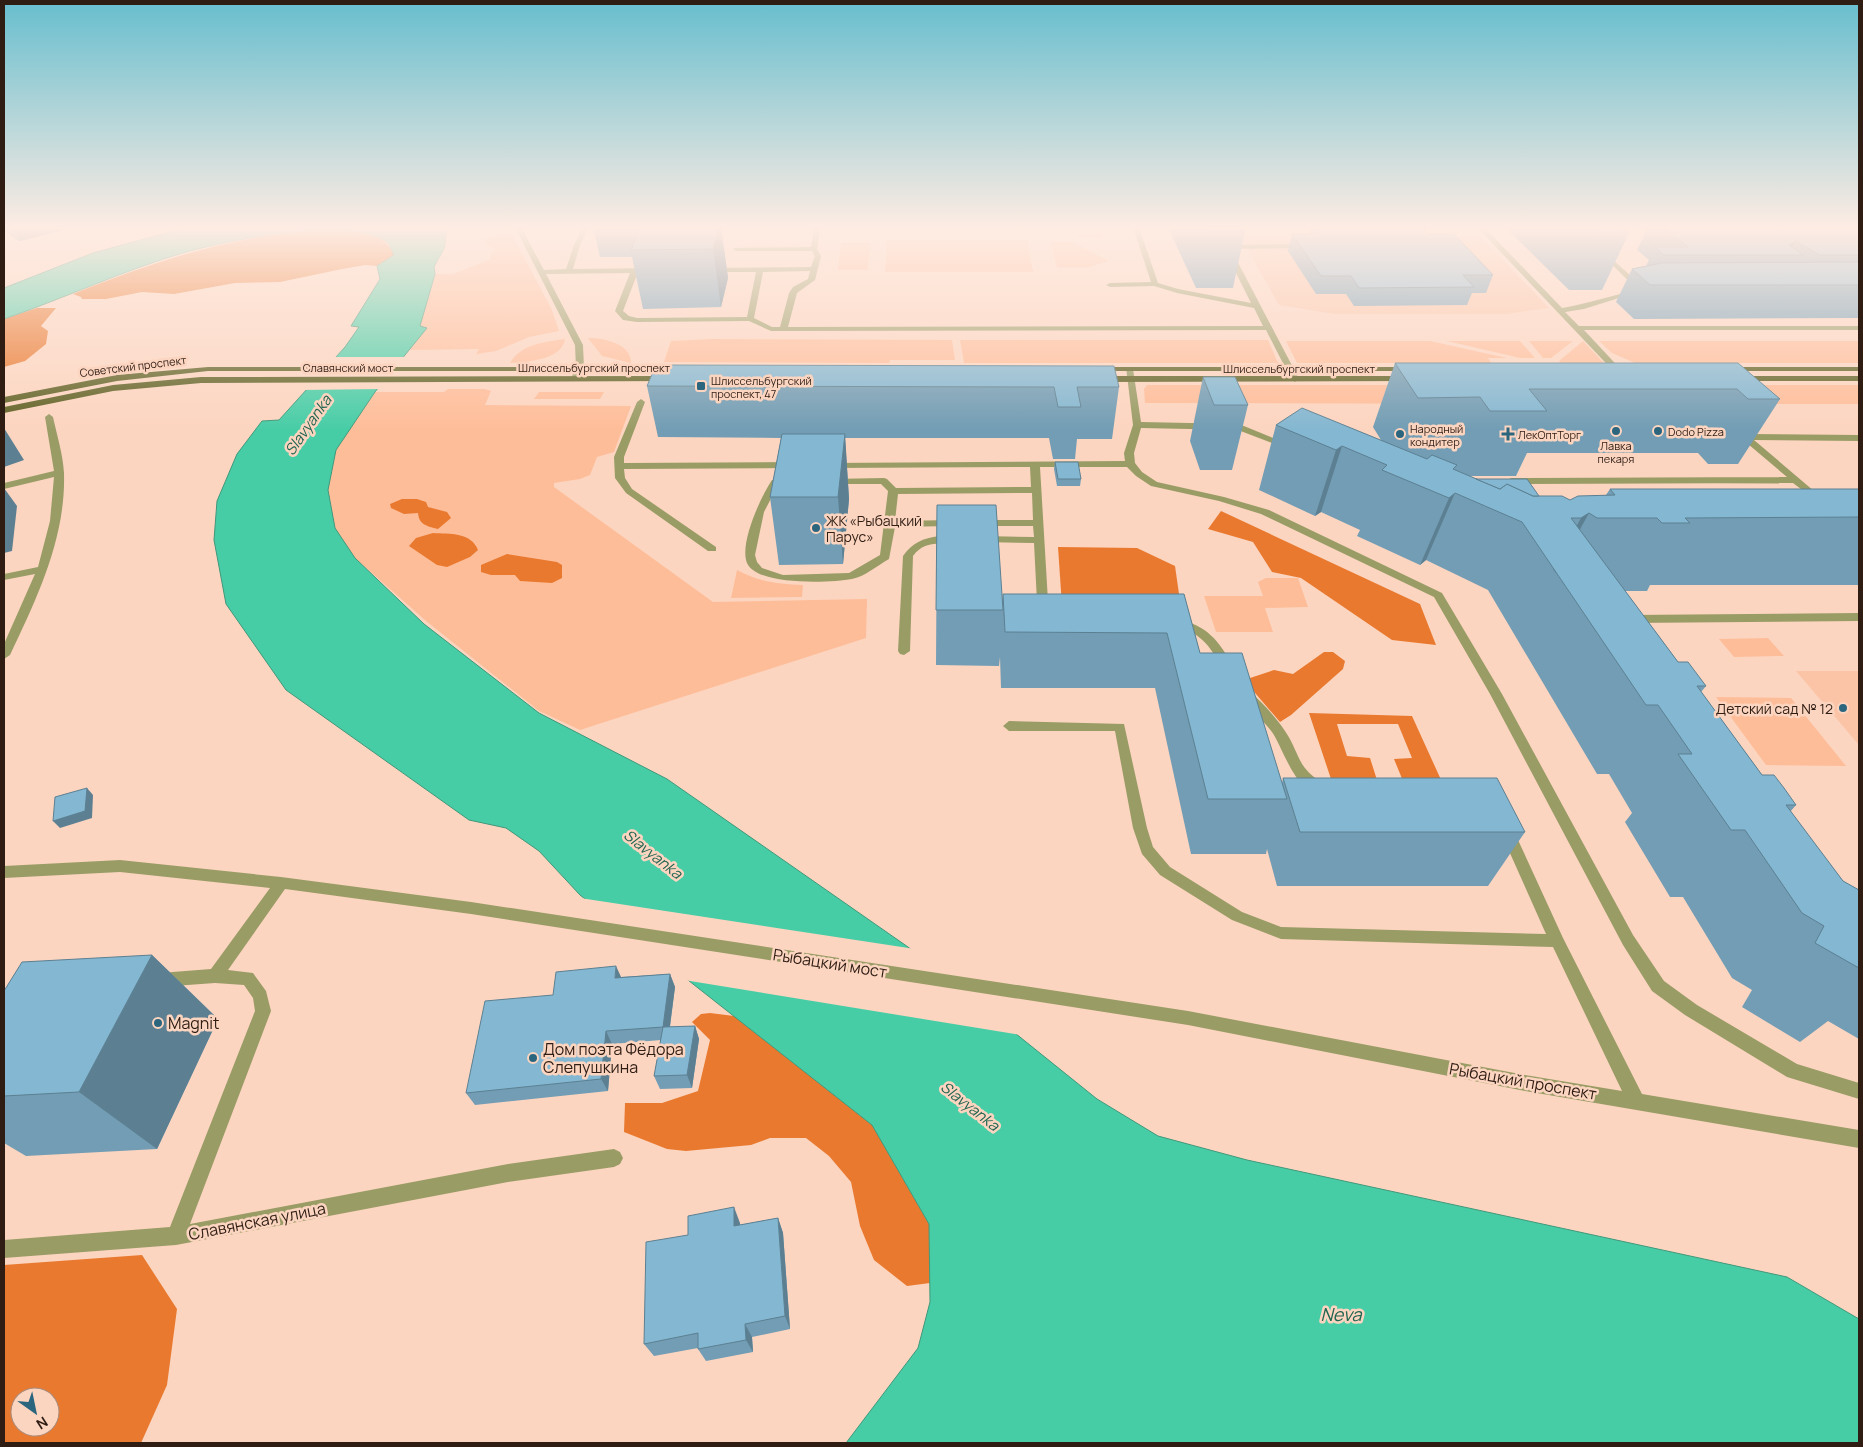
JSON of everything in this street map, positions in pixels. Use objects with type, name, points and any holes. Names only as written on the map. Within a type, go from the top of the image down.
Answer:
[{"type":"main road","name":"Славянский мост","points":[[267,368],[446,368]]},
{"type":"main road","name":"Советский проспект","points":[[4,400],[66,386],[126,377],[208,369],[267,368]]},
{"type":"main road","name":"Шлиссельбургский проспект","points":[[446,368],[682,369]]},
{"type":"main road","name":"Шлиссельбургский проспект","points":[[1090,369],[1415,369]]},
{"type":"main road","points":[[1600,369],[1621,369]]},
{"type":"main road","points":[[1720,369],[1859,369]]},
{"type":"main road","name":"Славянский мост","points":[[257,378],[439,379]]},
{"type":"main road","name":"Советский проспект","points":[[4,410],[67,396],[148,384],[257,378]]},
{"type":"main road","name":"Шлиссельбургский проспект","points":[[439,379],[676,379]]},
{"type":"main road","name":"Шлиссельбургский проспект","points":[[1092,379],[1414,379]]},
{"type":"main road","points":[[1616,379],[1631,379]]},
{"type":"main road","points":[[1730,379],[1859,379]]},
{"type":"street","points":[[553,295],[579,345],[580,368],[575,378]]},
{"type":"street","points":[[625,295],[619,311],[626,318],[750,319],[771,329],[1269,328]]},
{"type":"street","points":[[750,319],[755,295]]},
{"type":"street","points":[[783,329],[793,295]]},
{"type":"street","points":[[1196,295],[1258,306]]},
{"type":"street","points":[[1252,295],[1295,379]]},
{"type":"street","points":[[1545,295],[1631,379]]},
{"type":"street","points":[[1560,310],[1578,308],[1624,295]]},
{"type":"street","points":[[1578,328],[1859,328]]},
{"type":"street","points":[[1129,369],[1132,379],[1137,425],[1129,453],[1130,464],[1139,474],[1154,484],[1222,499],[1264,512],[1438,595],[1496,694],[1628,940],[1658,986],[1691,1010],[1793,1071],[1859,1091]]},
{"type":"street","points":[[641,402],[619,457],[620,478],[629,491],[712,549]]},
{"type":"street","points":[[4,655],[42,568],[53,531],[58,503],[59,472],[49,417]]},
{"type":"street","points":[[1137,425],[1239,427],[1298,450]]},
{"type":"street","points":[[1731,425],[1826,505]]},
{"type":"street","points":[[1745,437],[1859,438]]},
{"type":"street","points":[[824,465],[1130,464]]},
{"type":"street","points":[[783,465],[759,512],[750,555],[752,563],[758,570],[769,575],[782,578],[851,576],[885,557],[892,491],[884,481],[824,482]]},
{"type":"street","points":[[619,466],[798,465]]},
{"type":"street","points":[[1035,465],[1043,602],[1054,615]]},
{"type":"street","points":[[4,486],[59,472]]},
{"type":"street","points":[[1504,481],[1794,480]]},
{"type":"street","points":[[775,482],[795,482]]},
{"type":"street","points":[[892,491],[1036,490]]},
{"type":"street","points":[[890,524],[1038,523]]},
{"type":"street","points":[[904,651],[908,556],[912,548],[922,542],[939,539],[1039,540]]},
{"type":"street","points":[[4,576],[42,568]]},
{"type":"street","points":[[1624,633],[1614,619],[1859,617]]},
{"type":"street","points":[[1162,622],[1187,624],[1200,630],[1212,640],[1240,685],[1284,739],[1293,766],[1303,777],[1318,787],[1331,790]]},
{"type":"street","points":[[1009,726],[1120,727],[1140,828],[1147,850],[1165,871],[1237,916],[1281,933],[1557,940]]},
{"type":"street","points":[[1500,819],[1636,1101]]},
{"type":"street","points":[[4,872],[120,866],[281,883],[266,907],[215,976]]},
{"type":"street","name":"Рыбацкий мост","points":[[281,883],[471,908],[1188,1018]]},
{"type":"street","points":[[148,980],[215,976],[248,978],[260,996],[263,1011],[176,1236]]},
{"type":"street","name":"Рыбацкий проспект","points":[[1188,1018],[1525,1083],[1859,1139]]},
{"type":"street","name":"Славянская улица","points":[[4,1249],[176,1236],[508,1173],[614,1158]]},
{"type":"shaded area","points":[[74,295],[129,295],[106,299],[82,299]]},
{"type":"shaded area","points":[[429,295],[544,295],[552,310],[559,331],[529,337],[496,351],[476,354],[479,349],[410,350],[427,328],[420,326]]},
{"type":"shaded area","points":[[1273,295],[1536,295],[1549,308],[1507,314],[1334,314],[1279,305]]},
{"type":"shaded area","points":[[37,308],[56,308],[41,326],[48,331],[46,344],[25,361],[4,367],[4,319]]},
{"type":"shaded area","points":[[588,338],[601,339],[621,346],[630,356],[631,363],[602,356]]},
{"type":"shaded area","points":[[565,339],[558,351],[551,356],[534,361],[510,363],[520,352],[527,348]]},
{"type":"shaded area","points":[[713,339],[952,340],[955,360],[890,360],[889,363],[664,362],[671,341]]},
{"type":"shaded area","points":[[960,340],[1268,340],[1278,363],[964,363]]},
{"type":"shaded area","points":[[1286,341],[1430,341],[1507,358],[1488,358],[1491,363],[1297,363]]},
{"type":"shaded area","points":[[1447,341],[1520,341],[1535,358],[1520,358]]},
{"type":"shaded area","points":[[1529,341],[1573,341],[1551,358],[1543,358]]},
{"type":"shaded area","points":[[1583,341],[1604,363],[1561,363],[1559,361]]},
{"type":"shaded area","points":[[1599,341],[1859,341],[1859,363],[1635,363],[1612,353]]},
{"type":"shaded area","points":[[1147,385],[1560,385],[1577,404],[1145,403],[1144,389]]},
{"type":"shaded area","points":[[1698,385],[1859,385],[1859,404],[1717,404]]},
{"type":"shaded area","points":[[448,389],[485,389],[491,391],[485,405],[631,406],[614,452],[597,457],[590,475],[580,479],[554,483],[554,487],[713,602],[867,599],[866,638],[580,730],[539,711],[426,621],[355,558],[335,528],[328,490],[336,450],[375,392],[444,392]]},
{"type":"shaded area","points":[[539,392],[604,392],[600,399],[534,399]]},
{"type":"shaded area","points":[[402,499],[417,499],[426,502],[428,507],[447,512],[451,518],[438,529],[427,526],[422,523],[418,513],[404,514],[391,508],[390,504]]},
{"type":"shaded area","points":[[1221,511],[1420,604],[1436,645],[1392,640],[1301,578],[1272,572],[1253,542],[1208,529]]},
{"type":"shaded area","points":[[433,533],[465,537],[475,544],[478,550],[470,557],[447,567],[437,565],[409,546],[416,538]]},
{"type":"shaded area","points":[[1058,547],[1137,548],[1175,566],[1182,615],[1062,606]]},
{"type":"shaded area","points":[[507,554],[557,562],[562,565],[562,578],[552,583],[520,581],[515,575],[491,575],[481,572],[481,565]]},
{"type":"shaded area","points":[[737,570],[769,582],[803,585],[802,597],[731,598]]},
{"type":"shaded area","points":[[1266,578],[1298,578],[1308,607],[1265,608],[1273,632],[1216,632],[1204,596],[1263,596],[1258,582]]},
{"type":"shaded area","points":[[1768,638],[1784,656],[1734,657],[1719,639]]},
{"type":"shaded area","points":[[1324,652],[1333,652],[1345,661],[1343,669],[1291,715],[1280,722],[1244,680],[1274,670],[1293,674]]},
{"type":"shaded area","name":"Детский сад № 12","points":[[1796,671],[1859,671],[1859,745]]},
{"type":"shaded area","points":[[1716,697],[1791,698],[1846,766],[1766,765]]},
{"type":"shaded area","points":[[1309,713],[1412,716],[1442,782],[1403,781],[1394,759],[1412,758],[1398,724],[1337,724],[1347,756],[1370,758],[1377,780],[1332,782]]},
{"type":"shaded area","points":[[710,1013],[734,1016],[872,1125],[929,1224],[930,1283],[907,1286],[874,1260],[860,1226],[851,1182],[829,1156],[806,1138],[770,1138],[751,1145],[686,1151],[667,1149],[624,1132],[625,1103],[662,1103],[698,1091],[710,1040],[692,1022],[701,1014]]},
{"type":"shaded area","points":[[142,1255],[177,1309],[167,1385],[141,1443],[4,1443],[4,1265]]},
{"type":"water","points":[[4,295],[69,295],[49,302],[4,319]]},
{"type":"water","points":[[370,295],[429,295],[420,326],[427,328],[375,392],[336,450],[328,490],[335,528],[355,558],[424,624],[539,713],[667,779],[908,947],[1097,1099],[1158,1136],[1247,1160],[1787,1277],[1859,1319],[1859,1443],[846,1443],[918,1348],[930,1302],[929,1224],[872,1125],[580,895],[539,851],[506,828],[469,820],[286,690],[226,604],[214,540],[217,501],[237,454],[262,421],[279,420],[345,347],[359,327],[351,326]]},
{"type":"pier","points":[[332,357],[408,357],[381,389],[301,390]]},
{"type":"pier","points":[[580,898],[915,949],[1021,1035],[684,980]]},
{"type":"building","points":[[1395,363],[1738,363],[1780,399],[1748,399],[1737,389],[1529,389],[1547,411],[1490,411],[1480,397],[1418,398]]},
{"type":"building","points":[[656,365],[1114,366],[1119,387],[1077,387],[1081,407],[1058,407],[1054,387],[647,386]]},
{"type":"building","points":[[1203,377],[1235,377],[1248,405],[1214,405]]},
{"type":"building","points":[[1302,408],[1427,459],[1432,455],[1457,465],[1453,469],[1500,489],[1507,484],[1533,496],[1562,496],[1570,500],[1578,496],[1615,495],[1610,489],[1859,489],[1859,517],[1685,518],[1690,523],[1662,523],[1657,518],[1597,518],[1589,513],[1581,518],[1571,518],[1678,662],[1688,662],[1706,686],[1697,686],[1762,775],[1774,775],[1784,788],[1796,805],[1786,805],[1843,881],[1859,890],[1859,968],[1815,943],[1824,926],[1802,913],[1745,830],[1731,830],[1678,754],[1692,754],[1658,705],[1646,705],[1522,522],[1455,493],[1449,498],[1382,470],[1387,465],[1342,446],[1336,450],[1276,425]]},
{"type":"building","points":[[782,434],[845,434],[838,497],[770,497]]},
{"type":"building","points":[[1055,462],[1078,462],[1081,479],[1058,479]]},
{"type":"building","points":[[1476,479],[1527,479],[1539,496],[1533,496],[1507,484],[1500,489]]},
{"type":"building","points":[[937,505],[996,505],[1003,610],[936,610]]},
{"type":"building","points":[[1003,594],[1184,594],[1200,653],[1242,653],[1287,799],[1208,799],[1167,633],[1005,632]]},
{"type":"building","points":[[1283,778],[1497,778],[1525,832],[1300,832]]},
{"type":"building","points":[[87,788],[85,811],[53,821],[55,797]]},
{"type":"building","points":[[152,955],[79,1092],[4,1096],[4,991],[22,962]]},
{"type":"building","points":[[616,966],[615,978],[670,974],[663,1027],[606,1031],[601,1079],[466,1093],[485,1001],[553,995],[556,972]]},
{"type":"building","points":[[695,1026],[687,1075],[654,1076],[663,1027]]},
{"type":"building","points":[[734,1207],[734,1226],[778,1218],[785,1316],[745,1324],[746,1340],[698,1349],[698,1333],[644,1344],[646,1242],[688,1235],[688,1216]]},
{"type":"place","name":"Шлиссельбургский проспект, 47","points":[[701,386]]},
{"type":"place","name":"Лавка пекаря","points":[[1616,431]]},
{"type":"place","name":"Dodo Pizza","points":[[1658,431]]},
{"type":"place","name":"Народный кондитер","points":[[1400,434]]},
{"type":"place","name":"ЛекОптТорг","points":[[1508,434]]},
{"type":"place","name":"ЖК «Рыбацкий Парус»","points":[[816,528]]},
{"type":"place","name":"Детский сад № 12","points":[[1843,708]]},
{"type":"place","name":"Magnit","points":[[158,1023]]},
{"type":"place","name":"Дом поэта Фёдора Слепушкина","points":[[533,1058]]},
{"type":"water label","name":"Slavyanka","points":[[308,425]]},
{"type":"water label","name":"Slavyanka","points":[[653,854]]},
{"type":"water label","name":"Slavyanka","points":[[970,1106]]},
{"type":"water label","name":"Neva","points":[[1341,1314]]}]
